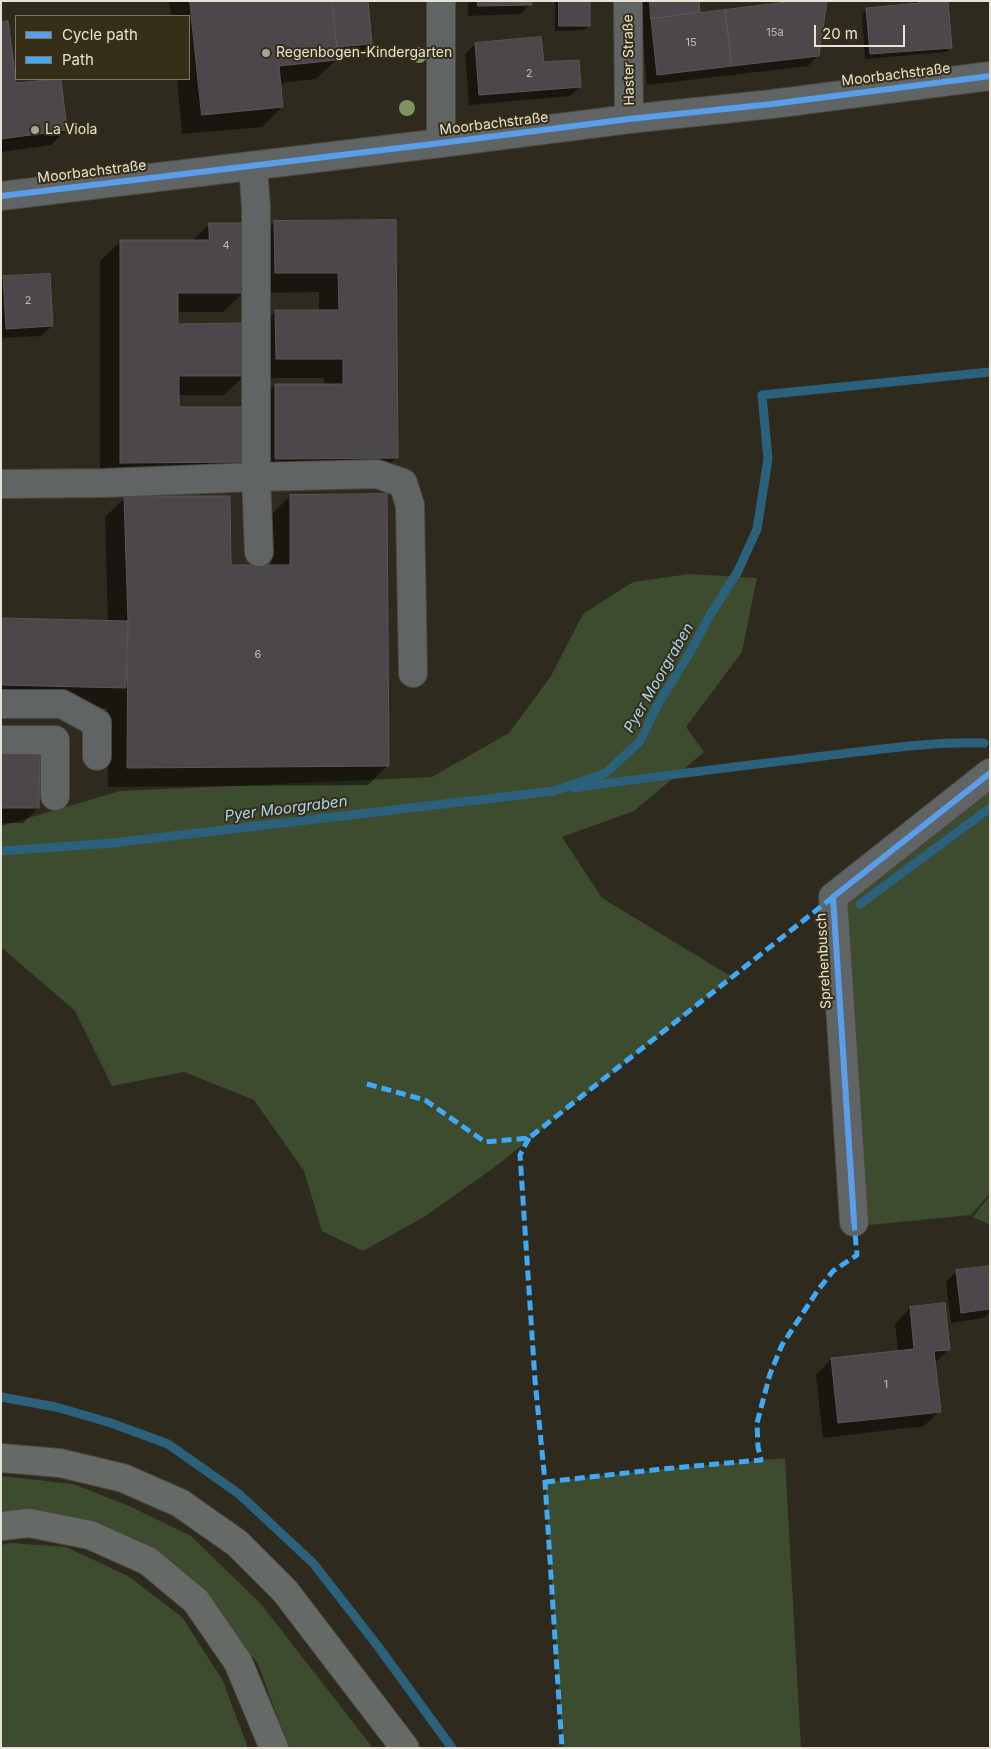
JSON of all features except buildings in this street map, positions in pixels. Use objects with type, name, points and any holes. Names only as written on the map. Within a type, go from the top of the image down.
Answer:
[{"type":"highway","points":[[1,1458],[60,1463],[123,1478],[180,1503],[237,1543],[285,1591],[405,1748]]},
{"type":"highway","points":[[1,1526],[29,1524],[90,1535],[148,1561],[196,1600],[238,1662],[274,1748]]},
{"type":"street","points":[[441,1],[441,143]]},
{"type":"street","name":"Haster Straße","points":[[628,1],[630,119]]},
{"type":"street","name":"Moorbachstraße","points":[[1,196],[630,119],[772,104],[990,76]]},
{"type":"street","points":[[253,166],[256,208],[256,476],[259,552]]},
{"type":"street","points":[[1,484],[104,483],[256,476],[377,474],[403,483],[410,505],[413,673]]},
{"type":"street","points":[[1,704],[62,704],[97,723],[97,756]]},
{"type":"street","points":[[1,740],[54,740],[55,796]]},
{"type":"street","name":"Sprehenbusch","points":[[854,1222],[833,897],[990,773]]},
{"type":"green space","points":[[689,574],[757,578],[742,652],[686,727],[704,752],[634,811],[562,837],[602,898],[732,977],[495,1167],[424,1217],[363,1251],[322,1231],[304,1171],[254,1100],[184,1072],[112,1086],[75,1011],[1,947],[1,826],[120,791],[432,777],[509,733],[551,676],[583,614],[633,582]]},
{"type":"green space","points":[[990,785],[990,1193],[971,1215],[859,1226],[843,899]]},
{"type":"green space","points":[[990,1195],[990,1225],[973,1217]]},
{"type":"green space","points":[[785,1458],[801,1748],[563,1748],[545,1482]]},
{"type":"green space","points":[[1,1476],[73,1484],[129,1506],[191,1536],[261,1604],[373,1748],[289,1748],[258,1664],[191,1577],[131,1537],[64,1516],[1,1513]]},
{"type":"green space","points":[[11,1543],[66,1547],[128,1576],[182,1617],[223,1681],[248,1748],[1,1748],[1,1545]]},
{"type":"waterway","name":"Pyer Moorgraben","points":[[1,851],[113,843],[554,791],[606,773],[640,741],[658,704],[738,571],[757,529],[768,459],[762,395],[990,372]]},
{"type":"waterway","points":[[574,788],[904,746],[984,743]]},
{"type":"waterway","points":[[860,904],[990,808]]},
{"type":"waterway","points":[[1,1397],[56,1407],[111,1423],[168,1444],[239,1494],[313,1563],[377,1645],[452,1748]]},
{"type":"marked path","points":[[367,1084],[425,1100],[485,1142],[529,1138],[833,897]]},
{"type":"marked path","points":[[529,1138],[520,1155],[535,1380],[545,1482],[562,1748]]},
{"type":"marked path","points":[[545,1482],[761,1460],[758,1447],[757,1423],[770,1374],[782,1345],[818,1290],[833,1271],[857,1255],[854,1222]]},
{"type":"cycle path","points":[[1,196],[629,119],[772,104],[990,76]]},
{"type":"cycle path","points":[[854,1222],[833,897],[990,773]]},
{"type":"place","name":"Regenbogen-Kindergarten","points":[[266,53]]},
{"type":"place","name":"La Viola","points":[[35,130]]}]
